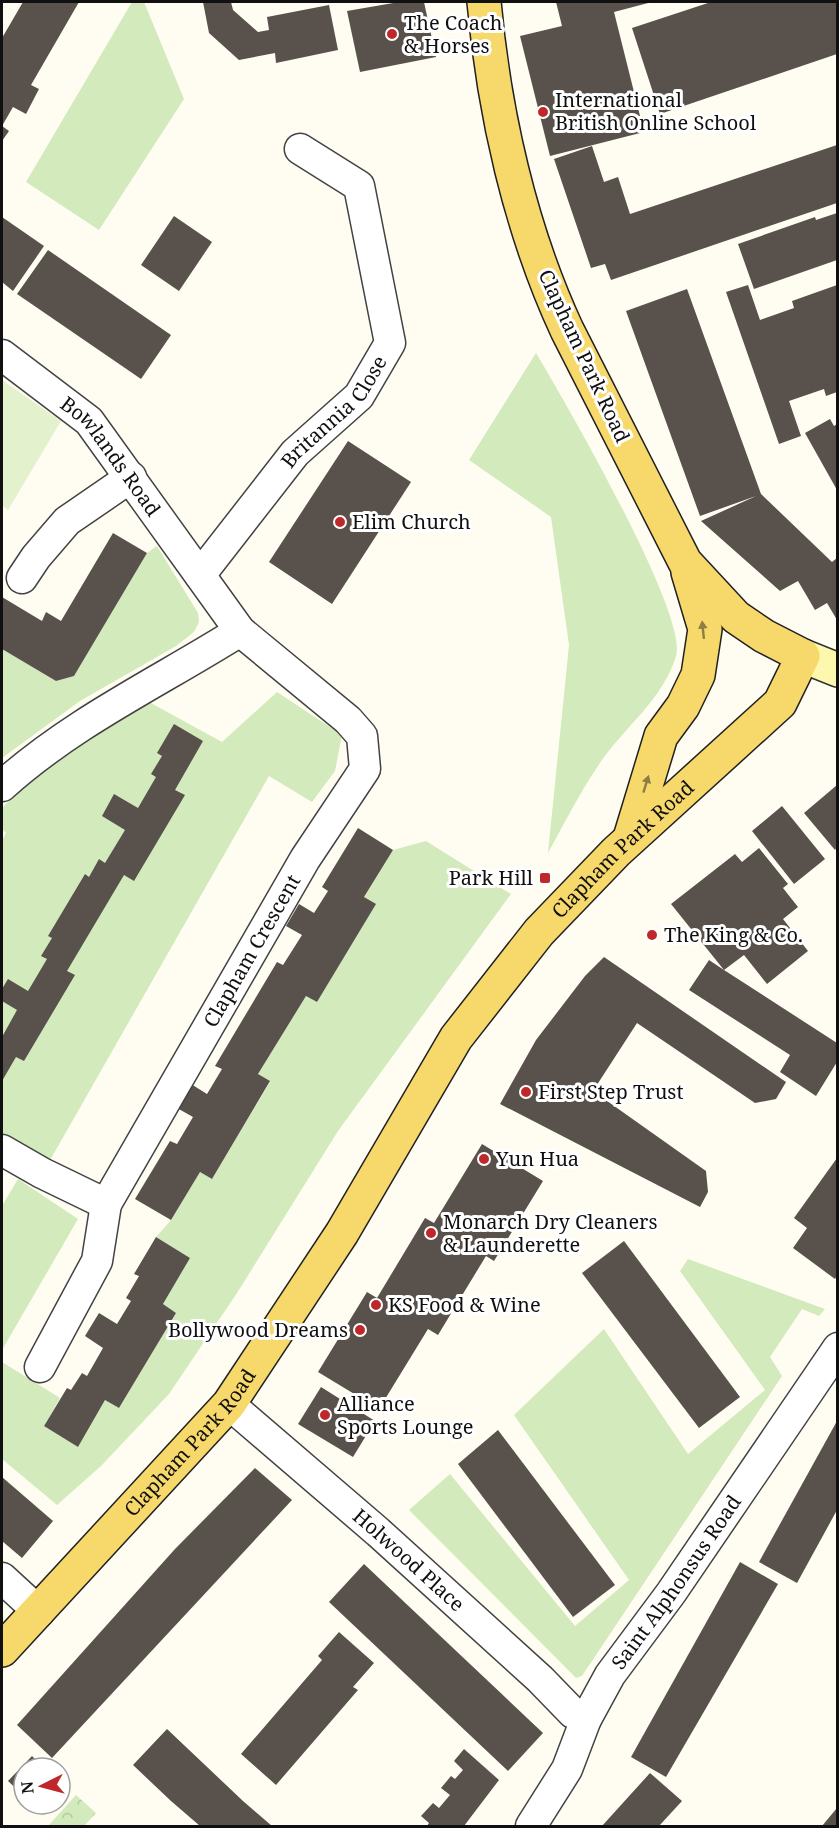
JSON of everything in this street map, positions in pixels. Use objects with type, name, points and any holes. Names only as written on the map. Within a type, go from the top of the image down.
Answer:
[{"type":"main road","name":"Clapham Park Road","points":[[2,1650],[229,1404],[342,1233],[456,1038],[539,932],[629,840],[780,703],[803,656],[764,636],[736,617],[686,562],[612,421],[549,287],[515,175],[488,49],[484,2]]},
{"type":"main road","points":[[629,840],[661,736],[683,706],[693,686],[704,646],[705,629],[686,562]]},
{"type":"street","name":"Britannia Close","points":[[200,575],[295,453],[359,396],[390,343],[359,186],[300,149]]},
{"type":"street","name":"Bowlands Road","points":[[2,355],[89,421],[200,575]]},
{"type":"street","points":[[22,578],[36,556],[67,521],[131,477]]},
{"type":"street","name":"Clapham Crescent","points":[[106,1204],[305,859],[365,769],[362,736],[348,720],[240,631],[200,575]]},
{"type":"street","points":[[2,786],[30,760],[82,723],[240,631]]},
{"type":"street","points":[[803,656],[837,670]]},
{"type":"street","points":[[2,1150],[42,1173],[106,1204],[97,1261],[40,1368]]},
{"type":"street","name":"Saint Alphonsus Road","points":[[531,1827],[567,1769],[586,1719],[609,1675],[671,1593],[837,1348]]},
{"type":"street","name":"Holwood Place","points":[[229,1404],[378,1532],[540,1679],[573,1713],[586,1719]]},
{"type":"street","points":[[2,1578],[39,1612]]},
{"type":"green space","points":[[132,2],[144,2],[184,99],[99,230],[26,182]]},
{"type":"green space","points":[[536,353],[596,458],[645,554],[675,633],[676,656],[662,687],[608,752],[591,777],[548,853],[569,645],[551,517],[469,460]]},
{"type":"green space","points":[[2,380],[61,421],[8,510],[2,505]]},
{"type":"green space","points":[[157,546],[198,613],[199,622],[194,632],[176,646],[80,701],[2,758],[2,649],[56,681],[74,676],[147,553]]},
{"type":"green space","points":[[277,692],[342,735],[335,771],[312,802],[269,776],[49,1162],[2,1134],[2,841],[6,833],[2,829],[2,808],[71,748],[109,723],[149,702],[222,742]]},
{"type":"green space","points":[[426,841],[511,894],[338,1131],[237,1293],[169,1394],[101,1466],[57,1505],[2,1459],[2,1362],[60,1398],[44,1426],[78,1447],[105,1400],[119,1408],[176,1313],[163,1304],[190,1258],[156,1237],[171,1220],[200,1172],[212,1179],[270,1082],[258,1074],[306,996],[317,1002],[375,905],[364,897],[393,850]]},
{"type":"green space","points":[[18,1179],[78,1219],[2,1350],[2,1206]]},
{"type":"green space","points":[[688,1259],[825,1309],[819,1316],[802,1309],[770,1357],[782,1376],[582,1676],[576,1678],[409,1510],[450,1474],[575,1626],[629,1580],[514,1415],[604,1329],[688,1454],[765,1390],[680,1271]]},
{"type":"green space","points":[[76,1795],[96,1813],[84,1826],[48,1826],[57,1816],[72,1816],[72,1799]]},
{"type":"building","points":[[23,2],[79,2],[31,85],[39,89],[26,114],[13,107],[2,126],[2,38]]},
{"type":"building","points":[[203,2],[231,2],[233,10],[258,32],[269,30],[267,17],[329,5],[338,50],[276,63],[275,53],[239,60],[209,33]]},
{"type":"building","name":"The Coach & Horses","points":[[399,2],[424,2],[436,57],[360,72],[347,11]]},
{"type":"building","points":[[556,2],[652,2],[614,12],[644,132],[550,156],[520,36],[562,26]]},
{"type":"building","points":[[711,2],[837,2],[837,54],[660,114],[632,28]]},
{"type":"building","points":[[2,126],[9,131],[2,141]]},
{"type":"building","points":[[837,145],[837,203],[611,280],[605,264],[591,268],[554,159],[592,146],[604,182],[618,177],[630,214]]},
{"type":"building","points":[[837,213],[837,260],[754,289],[738,244],[815,217],[816,220]]},
{"type":"building","points":[[174,216],[212,242],[179,291],[141,265]]},
{"type":"building","points":[[2,217],[44,246],[13,291],[2,282]]},
{"type":"building","points":[[48,250],[171,335],[141,379],[17,294]]},
{"type":"building","points":[[748,285],[760,320],[794,308],[792,301],[837,285],[837,392],[826,396],[824,389],[789,401],[801,436],[779,444],[726,292]]},
{"type":"building","points":[[687,289],[761,494],[832,562],[837,558],[837,620],[827,603],[815,610],[798,581],[780,591],[701,521],[756,496],[700,516],[626,311]]},
{"type":"building","points":[[830,419],[834,426],[837,424],[837,490],[805,433]]},
{"type":"building","name":"Elim Church","points":[[348,441],[411,482],[332,604],[269,562]]},
{"type":"building","points":[[113,533],[147,553],[74,676],[56,681],[2,649],[2,597],[42,621],[46,612],[61,621]]},
{"type":"building","points":[[174,724],[203,741],[175,790],[185,795],[134,881],[124,875],[67,971],[75,975],[24,1061],[16,1057],[2,1081],[2,1037],[17,1010],[2,1001],[2,989],[8,979],[28,991],[47,959],[41,956],[52,938],[48,936],[85,874],[89,877],[99,859],[105,863],[125,830],[102,816],[114,794],[138,808],[156,777],[151,774],[162,756],[157,753]]},
{"type":"building","points":[[837,785],[837,847],[835,850],[804,813]]},
{"type":"building","points":[[782,806],[825,859],[794,884],[752,831]]},
{"type":"building","points":[[358,828],[393,850],[364,897],[376,904],[317,1002],[306,996],[258,1074],[270,1081],[212,1179],[200,1172],[171,1220],[135,1199],[170,1141],[177,1144],[193,1117],[177,1108],[191,1084],[207,1094],[222,1069],[215,1066],[277,962],[283,965],[302,935],[286,926],[299,904],[314,913],[328,891],[322,887]]},
{"type":"building","points":[[759,848],[788,884],[783,888],[798,907],[783,919],[808,951],[767,984],[744,955],[724,970],[671,904],[735,854],[742,862]]},
{"type":"building","points":[[604,957],[786,1082],[776,1099],[755,1103],[637,1023],[593,1091],[706,1171],[708,1192],[700,1207],[500,1104],[536,1040],[585,976]]},
{"type":"building","points":[[709,960],[837,1043],[837,1062],[816,1096],[780,1072],[790,1055],[689,990]]},
{"type":"building","points":[[482,1144],[543,1181],[494,1261],[486,1256],[438,1335],[428,1329],[379,1409],[318,1372],[367,1292],[377,1298],[425,1218],[434,1223]]},
{"type":"building","points":[[837,1158],[837,1276],[835,1279],[793,1248],[807,1228],[794,1218]]},
{"type":"building","points":[[156,1237],[190,1258],[163,1304],[176,1313],[119,1408],[105,1400],[78,1447],[44,1426],[67,1388],[71,1390],[82,1373],[87,1376],[103,1348],[85,1336],[99,1313],[117,1324],[131,1301],[126,1298],[139,1276],[134,1274]]},
{"type":"building","points":[[624,1241],[740,1397],[699,1428],[582,1273]]},
{"type":"building","points":[[321,1387],[375,1421],[353,1457],[298,1424]]},
{"type":"building","points":[[837,1421],[837,1510],[797,1583],[759,1562]]},
{"type":"building","points":[[498,1430],[615,1585],[573,1617],[458,1464]]},
{"type":"building","points":[[255,1468],[292,1500],[54,1756],[50,1756],[17,1725],[175,1549]]},
{"type":"building","points":[[2,1477],[53,1521],[22,1558],[2,1541]]},
{"type":"building","points":[[740,1562],[778,1584],[666,1777],[631,1757]]},
{"type":"building","points":[[364,1564],[543,1733],[508,1771],[329,1602]]},
{"type":"building","points":[[339,1632],[374,1663],[353,1687],[358,1690],[276,1785],[241,1754],[322,1660],[318,1656]]},
{"type":"building","points":[[167,1729],[272,1826],[200,1826],[171,1801],[133,1765]]},
{"type":"building","points":[[464,1749],[499,1780],[464,1826],[427,1826],[429,1823],[421,1816],[433,1803],[439,1808],[450,1795],[441,1788],[451,1776],[455,1779],[463,1770],[454,1761]]},
{"type":"building","points":[[650,1773],[682,1801],[659,1826],[602,1826]]},
{"type":"building","points":[[837,1808],[837,1826],[822,1826]]},
{"type":"place","name":"The Coach & Horses","points":[[392,34]]},
{"type":"place","name":"International British Online School","points":[[543,112]]},
{"type":"place","name":"Elim Church","points":[[340,522]]},
{"type":"place","name":"Park Hill","points":[[545,878]]},
{"type":"place","name":"The King & Co.","points":[[652,935]]},
{"type":"place","name":"First Step Trust","points":[[526,1092]]},
{"type":"place","name":"Yun Hua","points":[[484,1159]]},
{"type":"place","name":"Monarch Dry Cleaners & Launderette","points":[[431,1233]]},
{"type":"place","name":"KS Food & Wine","points":[[376,1305]]},
{"type":"place","name":"Bollywood Dreams","points":[[360,1330]]},
{"type":"place","name":"Alliance Sports Lounge","points":[[325,1415]]}]
